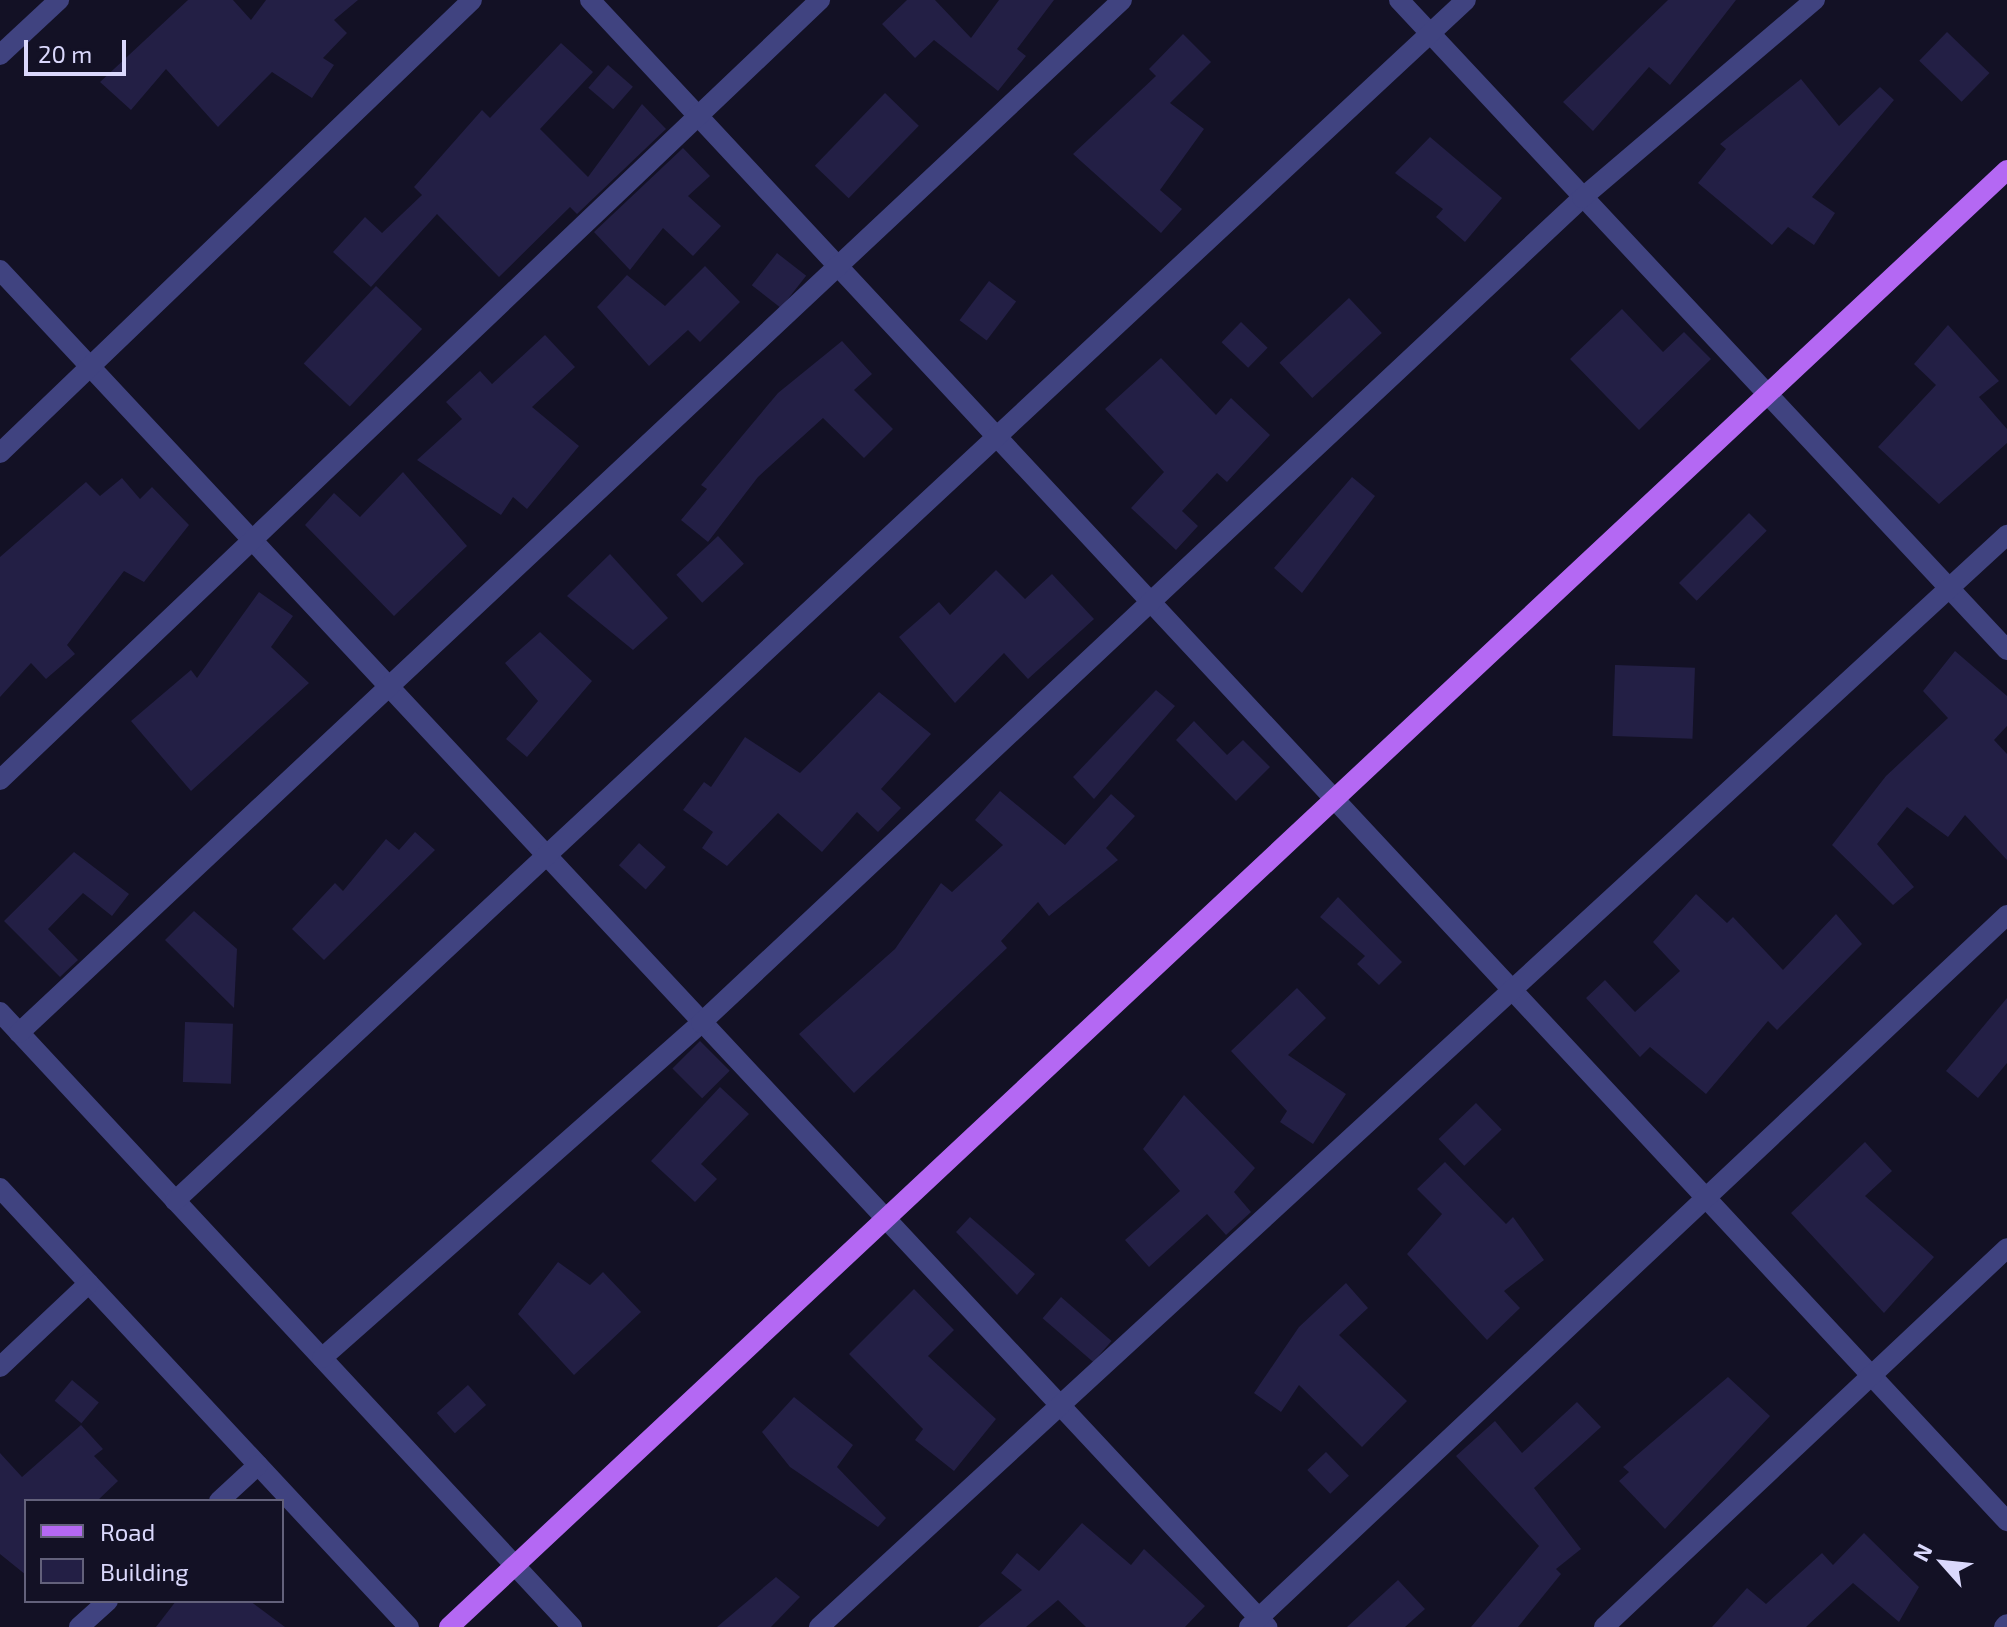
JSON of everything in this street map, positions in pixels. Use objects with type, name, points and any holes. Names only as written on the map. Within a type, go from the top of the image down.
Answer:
[{"type":"main road","points":[[449,1627],[2007,170]]},
{"type":"street","points":[[0,55],[59,0]]},
{"type":"street","points":[[0,453],[472,0]]},
{"type":"street","points":[[590,0],[2007,1521]]},
{"type":"street","points":[[0,780],[820,0]]},
{"type":"street","points":[[19,1033],[1122,0]]},
{"type":"street","points":[[1399,0],[1766,396],[2007,650]]},
{"type":"street","points":[[175,1201],[1466,0]]},
{"type":"street","points":[[322,1358],[701,1023],[1582,198],[1815,0]]},
{"type":"street","points":[[0,270],[1258,1624],[2007,915]]},
{"type":"street","points":[[819,1627],[2007,535]]},
{"type":"street","points":[[0,1012],[572,1627]]},
{"type":"street","points":[[0,1188],[409,1627]]},
{"type":"street","points":[[1604,1627],[2007,1248]]},
{"type":"street","points":[[0,1367],[89,1283]]},
{"type":"street","points":[[221,1499],[258,1465]]},
{"type":"street","points":[[79,1627],[106,1603]]},
{"type":"building","points":[[188,0],[233,0],[251,20],[266,0],[358,0],[334,20],[347,33],[323,58],[334,65],[312,98],[272,72],[218,127],[166,69],[131,110],[100,82]]},
{"type":"building","points":[[907,0],[935,0],[971,38],[999,0],[1054,0],[1017,49],[1026,56],[998,91],[934,40],[915,58],[882,24]]},
{"type":"building","points":[[1668,0],[1736,0],[1670,85],[1649,67],[1593,131],[1563,102]]},
{"type":"building","points":[[1947,32],[1989,73],[1962,102],[1919,61]]},
{"type":"building","points":[[1183,34],[1211,62],[1170,103],[1204,129],[1160,190],[1182,209],[1161,233],[1073,154],[1156,76],[1149,69]]},
{"type":"building","points":[[561,43],[593,72],[540,129],[588,177],[642,104],[666,129],[577,214],[570,207],[499,277],[437,214],[371,287],[333,252],[365,217],[382,233],[422,195],[414,187],[482,110],[490,118]]},
{"type":"building","points":[[608,65],[633,87],[613,109],[588,88]]},
{"type":"building","points":[[1801,79],[1839,126],[1880,87],[1894,100],[1812,197],[1835,213],[1814,245],[1788,227],[1772,245],[1698,183],[1726,149],[1720,144]]},
{"type":"building","points":[[885,93],[919,126],[849,198],[815,166]]},
{"type":"building","points":[[1430,137],[1502,198],[1465,242],[1436,217],[1443,209],[1395,173]]},
{"type":"building","points":[[683,148],[710,176],[688,196],[721,226],[693,256],[663,228],[630,270],[594,232]]},
{"type":"building","points":[[777,253],[806,276],[781,308],[752,285]]},
{"type":"building","points":[[705,266],[740,302],[700,342],[688,330],[649,366],[597,307],[627,275],[665,306]]},
{"type":"building","points":[[989,281],[1016,301],[987,341],[960,320]]},
{"type":"building","points":[[376,286],[422,329],[350,406],[304,364]]},
{"type":"building","points":[[1349,298],[1382,333],[1312,398],[1280,363]]},
{"type":"building","points":[[1622,309],[1663,352],[1684,332],[1711,359],[1639,430],[1570,359]]},
{"type":"building","points":[[1241,322],[1268,348],[1248,368],[1222,342]]},
{"type":"building","points":[[1948,325],[1999,381],[1979,397],[2007,429],[2007,443],[1939,504],[1878,447],[1936,385],[1914,364]]},
{"type":"building","points":[[545,335],[575,367],[532,407],[579,446],[527,509],[513,497],[501,515],[417,460],[462,419],[446,402],[480,371],[492,384]]},
{"type":"building","points":[[842,341],[872,374],[854,390],[893,429],[864,458],[823,418],[758,477],[708,542],[681,520],[707,489],[701,485],[778,393]]},
{"type":"building","points":[[1161,358],[1216,415],[1231,398],[1270,435],[1227,482],[1217,473],[1182,511],[1198,526],[1176,550],[1131,508],[1164,472],[1105,409]]},
{"type":"building","points":[[403,472],[467,546],[394,616],[305,525],[334,493],[360,517]]},
{"type":"building","points":[[1352,477],[1375,496],[1302,593],[1274,568]]},
{"type":"building","points":[[122,478],[140,499],[152,487],[189,525],[144,582],[124,571],[67,645],[75,654],[46,679],[31,663],[0,697],[0,557],[86,482],[100,496]]},
{"type":"building","points":[[1749,513],[1767,531],[1697,601],[1679,583]]},
{"type":"building","points":[[718,536],[744,564],[702,603],[676,575]]},
{"type":"building","points":[[610,554],[668,618],[633,650],[567,596]]},
{"type":"building","points":[[996,570],[1025,599],[1052,574],[1094,619],[1028,679],[1004,653],[955,703],[899,637],[939,602],[950,615]]},
{"type":"building","points":[[259,592],[293,616],[271,647],[309,683],[191,791],[131,721],[191,670],[197,678]]},
{"type":"building","points":[[540,632],[592,681],[527,757],[506,739],[538,701],[505,663]]},
{"type":"building","points":[[1955,651],[2007,696],[2007,726],[1994,740],[2007,754],[2007,860],[1965,815],[1948,837],[1907,807],[1877,844],[1914,887],[1893,905],[1832,845],[1886,776],[1948,718],[1923,691]]},
{"type":"building","points":[[1615,665],[1695,668],[1692,739],[1613,736]]},
{"type":"building","points":[[1156,690],[1175,706],[1094,799],[1073,777]]},
{"type":"building","points":[[879,692],[931,734],[881,789],[901,808],[878,832],[857,812],[822,852],[778,813],[727,866],[702,848],[713,832],[683,810],[704,782],[711,787],[745,737],[800,773]]},
{"type":"building","points":[[1194,721],[1227,755],[1243,740],[1270,767],[1236,801],[1176,740]]},
{"type":"building","points":[[1000,791],[1065,845],[1111,794],[1135,816],[1106,848],[1118,860],[1049,916],[1038,902],[1001,941],[1007,948],[854,1093],[799,1034],[895,949],[941,883],[952,892],[1003,845],[975,820]]},
{"type":"building","points":[[415,832],[435,850],[324,960],[292,929],[335,883],[343,891],[386,839],[399,850]]},
{"type":"building","points":[[639,843],[666,867],[646,889],[619,865]]},
{"type":"building","points":[[74,852],[129,894],[112,916],[83,893],[48,929],[78,960],[60,977],[4,921]]},
{"type":"building","points":[[1696,894],[1727,923],[1733,917],[1783,970],[1836,914],[1862,944],[1777,1030],[1768,1021],[1706,1094],[1650,1047],[1640,1057],[1586,998],[1605,980],[1635,1012],[1680,971],[1653,942]]},
{"type":"building","points":[[1338,897],[1402,962],[1379,985],[1357,964],[1365,956],[1320,917]]},
{"type":"building","points":[[194,911],[237,949],[234,1008],[165,940]]},
{"type":"building","points":[[1297,988],[1326,1018],[1288,1055],[1346,1094],[1313,1144],[1280,1122],[1287,1111],[1231,1051]]},
{"type":"building","points":[[2007,998],[2007,1063],[1978,1098],[1946,1071]]},
{"type":"building","points":[[185,1022],[233,1024],[231,1084],[183,1082]]},
{"type":"building","points":[[700,1041],[730,1071],[702,1098],[672,1069]]},
{"type":"building","points":[[720,1087],[749,1114],[701,1164],[717,1179],[695,1202],[651,1161]]},
{"type":"building","points":[[1184,1095],[1255,1168],[1234,1192],[1251,1212],[1226,1235],[1207,1214],[1149,1267],[1125,1240],[1180,1191],[1143,1149]]},
{"type":"building","points":[[1476,1103],[1502,1130],[1464,1166],[1439,1139]]},
{"type":"building","points":[[1865,1142],[1892,1171],[1865,1196],[1934,1257],[1884,1313],[1791,1213]]},
{"type":"building","points":[[1445,1162],[1506,1224],[1513,1217],[1544,1260],[1504,1291],[1520,1308],[1487,1340],[1407,1254],[1442,1214],[1417,1189]]},
{"type":"building","points":[[970,1217],[1035,1274],[1017,1295],[956,1232]]},
{"type":"building","points":[[558,1262],[590,1285],[603,1272],[641,1312],[574,1375],[518,1314]]},
{"type":"building","points":[[1346,1283],[1368,1308],[1339,1335],[1407,1401],[1362,1447],[1299,1385],[1281,1412],[1254,1393],[1299,1327]]},
{"type":"building","points":[[914,1289],[954,1330],[928,1356],[996,1419],[954,1471],[915,1440],[923,1429],[849,1354]]},
{"type":"building","points":[[1061,1297],[1112,1341],[1093,1362],[1043,1318]]},
{"type":"building","points":[[1728,1377],[1770,1416],[1665,1529],[1619,1481],[1629,1472],[1623,1467]]},
{"type":"building","points":[[72,1380],[99,1402],[81,1423],[55,1401]]},
{"type":"building","points":[[468,1385],[486,1405],[455,1433],[437,1413]]},
{"type":"building","points":[[794,1397],[853,1445],[837,1467],[886,1518],[878,1527],[790,1467],[762,1432]]},
{"type":"building","points":[[1577,1402],[1601,1427],[1534,1488],[1581,1549],[1556,1569],[1561,1574],[1518,1627],[1471,1627],[1539,1546],[1456,1456],[1495,1421],[1522,1453]]},
{"type":"building","points":[[81,1425],[103,1449],[94,1456],[118,1481],[99,1499],[24,1499],[24,1573],[0,1554],[0,1453],[22,1477]]},
{"type":"building","points":[[1326,1452],[1349,1476],[1330,1494],[1307,1470]]},
{"type":"building","points":[[1082,1523],[1131,1565],[1144,1549],[1205,1606],[1185,1627],[1086,1627],[1058,1600],[1026,1627],[978,1627],[1022,1590],[1001,1573],[1017,1553],[1039,1571]]},
{"type":"building","points":[[1864,1533],[1919,1587],[1899,1622],[1853,1583],[1806,1627],[1712,1627],[1747,1588],[1766,1604],[1822,1553],[1833,1565]]},
{"type":"building","points":[[776,1577],[800,1597],[771,1627],[717,1627]]},
{"type":"building","points":[[1398,1580],[1425,1609],[1405,1627],[1347,1627]]},
{"type":"building","points":[[174,1603],[253,1603],[285,1627],[156,1627]]}]
